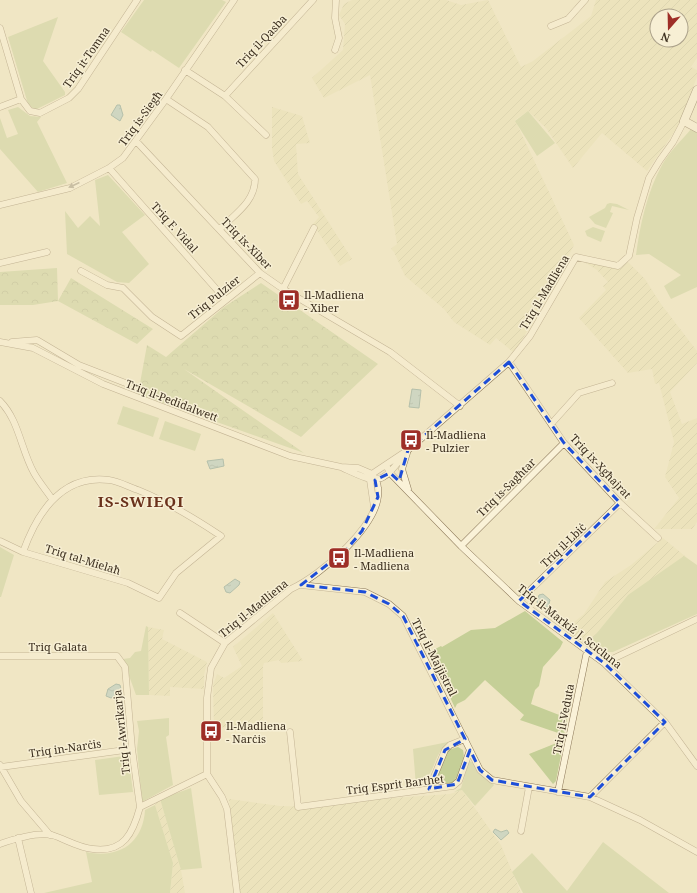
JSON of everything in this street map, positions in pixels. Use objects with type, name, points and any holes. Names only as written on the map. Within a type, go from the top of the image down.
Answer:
[{"type":"main road","name":"Triq il-Madliena","points":[[684,121],[697,90]]},
{"type":"main road","points":[[684,121],[697,128]]},
{"type":"street","name":"Triq it-Tomna","points":[[21,99],[30,111],[40,113],[69,98],[78,88],[137,0]]},
{"type":"street","name":"Triq is-Siegħ","points":[[0,205],[70,188],[109,168],[123,158],[166,99],[234,0]]},
{"type":"street","name":"Triq il-Qasba","points":[[225,96],[313,0]]},
{"type":"street","points":[[335,50],[339,38],[335,18],[336,0]]},
{"type":"street","points":[[551,26],[568,19],[585,0]]},
{"type":"street","points":[[0,28],[21,99],[0,107]]},
{"type":"street","points":[[185,70],[225,96],[266,135]]},
{"type":"street","points":[[166,99],[208,127],[255,179],[255,188],[251,199],[220,229]]},
{"type":"street","name":"Triq il-Madliena","points":[[207,774],[207,698],[211,668],[225,643],[291,589],[301,585],[346,550],[362,531],[375,509],[372,478],[390,468],[408,450],[509,362],[530,336],[576,257],[618,266],[629,256],[637,218],[649,178],[673,142],[684,121]]},
{"type":"street","name":"Triq ix-Xiber","points":[[136,141],[260,273],[282,289],[390,352],[460,406]]},
{"type":"street","name":"Triq F. Vidal","points":[[109,168],[226,300]]},
{"type":"street","points":[[282,289],[314,228]]},
{"type":"street","points":[[0,263],[47,252]]},
{"type":"street","name":"Triq Pulzier","points":[[81,272],[107,285],[123,288],[152,316],[181,336],[260,273]]},
{"type":"street","points":[[2,342],[36,340],[79,365],[128,384]]},
{"type":"street","name":"Triq il-Pedidalwett","points":[[2,342],[33,348],[102,384],[290,456],[341,467],[358,468],[372,478]]},
{"type":"street","name":"Triq ix-Xgħajrat","points":[[509,362],[552,423],[564,443],[620,503],[658,538]]},
{"type":"street","points":[[552,423],[579,393],[612,383]]},
{"type":"street","points":[[0,401],[6,407],[15,425],[20,442],[34,473],[52,499],[31,530],[23,552]]},
{"type":"street","name":"Triq is-Sagħtar","points":[[461,546],[564,443]]},
{"type":"street","name":"Triq il-Markiż J. Scicluna","points":[[408,450],[402,469],[408,490]]},
{"type":"street","points":[[390,468],[404,475]]},
{"type":"street","name":"Triq il-Markiż J. Scicluna","points":[[390,468],[408,490],[461,546],[519,601],[604,663],[665,722],[697,766]]},
{"type":"street","name":"Triq tal-Mielaħ","points":[[0,541],[23,552],[128,583],[160,598],[176,573],[221,536],[190,515],[157,498],[110,480],[90,480],[71,486],[52,499]]},
{"type":"street","name":"Triq il-Lbiċ","points":[[519,601],[620,503]]},
{"type":"street","name":"Triq il-Majjistral","points":[[301,585],[365,592],[389,604],[403,616],[480,770],[492,780],[529,787]]},
{"type":"street","points":[[180,613],[225,643]]},
{"type":"street","points":[[604,663],[697,619]]},
{"type":"street","name":"Triq il-Veduta","points":[[558,792],[587,651]]},
{"type":"street","name":"Triq Galata","points":[[0,656],[117,656]]},
{"type":"street","name":"Triq l-Awrikarja","points":[[117,656],[125,668],[132,749],[140,807]]},
{"type":"street","points":[[590,797],[665,722]]},
{"type":"street","name":"Triq Esprit Barthet","points":[[290,732],[298,807],[453,786],[457,784],[470,750]]},
{"type":"street","points":[[429,789],[445,750],[450,745],[465,739]]},
{"type":"street","name":"Triq in-Narċis","points":[[0,766],[132,749]]},
{"type":"street","points":[[0,766],[21,802],[50,835]]},
{"type":"street","points":[[0,844],[18,838],[50,835],[92,849],[113,848],[129,838],[140,807],[207,774],[222,797],[227,809],[237,893]]},
{"type":"street","points":[[521,831],[529,787],[590,797],[640,820],[697,852]]},
{"type":"street","points":[[18,838],[31,893]]},
{"type":"highlighted area","points":[[509,362],[564,443],[620,503],[519,601],[604,663],[665,722],[590,797],[492,780],[480,770],[470,750],[457,784],[429,789],[445,750],[465,739],[403,616],[389,604],[365,592],[301,585],[346,550],[362,531],[378,497],[375,480],[390,473],[399,481],[408,450]]},
{"type":"shaded area","points":[[352,0],[446,0],[461,5],[488,0],[521,67],[533,61],[591,16],[596,0],[697,0],[697,58],[691,67],[697,70],[697,77],[677,128],[647,171],[602,133],[573,168],[546,128],[528,111],[515,120],[574,245],[546,300],[544,300],[520,344],[513,352],[496,338],[490,345],[454,322],[444,309],[405,276],[394,252],[391,249],[397,244],[370,75],[324,98],[312,78],[343,50],[345,24],[339,15],[344,4]]},
{"type":"shaded area","points":[[272,107],[302,116],[310,143],[296,144],[298,174],[352,259],[340,266],[313,224],[319,217],[307,201],[301,204],[274,161],[272,148]]},
{"type":"shaded area","points":[[581,260],[621,268],[628,262],[645,279],[661,304],[697,351],[697,363],[670,392],[682,424],[697,418],[697,522],[692,529],[654,529],[679,498],[665,477],[674,442],[659,383],[655,384],[652,369],[628,373],[579,318],[606,290],[603,286],[608,282],[597,270]]},
{"type":"shaded area","points":[[663,538],[697,566],[628,595],[587,645],[569,633],[574,622],[584,614],[605,582],[631,565]]},
{"type":"shaded area","points":[[273,613],[303,661],[281,663],[279,660],[264,663],[263,724],[214,728],[213,685],[217,674],[224,678],[242,666],[233,647]]},
{"type":"shaded area","points":[[148,627],[164,630],[162,639],[207,662],[204,675],[204,689],[170,687],[170,696],[149,695]]},
{"type":"shaded area","points":[[462,790],[501,845],[521,893],[240,893],[229,799],[280,806],[316,807],[379,799],[450,794]]},
{"type":"shaded area","points":[[160,799],[181,870],[185,893],[170,893],[173,863],[155,805]]},
{"type":"green space","points":[[144,0],[222,0],[226,2],[179,68],[121,32]]},
{"type":"green space","points":[[58,17],[43,61],[65,92],[65,95],[35,110],[28,104],[8,37]]},
{"type":"green space","points":[[18,107],[30,116],[41,117],[37,122],[67,183],[38,192],[0,149],[0,118],[7,138],[18,134],[8,110]]},
{"type":"green space","points":[[528,111],[555,143],[537,156],[515,121]]},
{"type":"green space","points":[[691,129],[697,131],[697,287],[671,299],[664,286],[681,275],[649,254],[636,255],[645,209],[652,186],[668,155]]},
{"type":"green space","points":[[108,175],[145,215],[122,232],[149,264],[129,283],[117,282],[67,254],[65,211],[78,228],[90,216],[100,226],[95,180]]},
{"type":"green space","points":[[607,204],[617,204],[629,210],[612,206],[610,212],[613,213],[606,228],[595,224],[589,217],[605,208]]},
{"type":"green space","points":[[593,227],[605,231],[601,242],[587,236],[585,231]]},
{"type":"green space","points":[[57,268],[58,301],[33,305],[0,305],[0,272]]},
{"type":"green space","points":[[71,278],[153,329],[137,344],[58,301]]},
{"type":"green space","points":[[261,283],[378,364],[301,437],[184,369],[304,453],[138,394],[147,345],[166,357],[224,307]]},
{"type":"green space","points":[[123,406],[159,418],[153,437],[117,424]]},
{"type":"green space","points":[[165,421],[201,434],[195,451],[159,439]]},
{"type":"green space","points":[[0,547],[14,555],[1,597],[0,597]]},
{"type":"green space","points":[[684,556],[697,565],[697,614],[613,652],[597,652],[587,645],[628,595]]},
{"type":"green space","points":[[525,611],[563,642],[560,648],[543,667],[539,686],[535,690],[531,704],[567,718],[564,735],[520,720],[524,715],[485,680],[465,700],[457,704],[455,708],[429,652],[441,646],[442,647],[471,630],[495,628]]},
{"type":"green space","points":[[146,626],[148,627],[149,695],[136,695],[123,659],[130,658],[135,652],[141,651]]},
{"type":"green space","points":[[169,718],[169,735],[166,737],[173,785],[142,802],[137,749],[139,731],[137,721]]},
{"type":"green space","points":[[564,740],[556,781],[553,784],[529,754]]},
{"type":"green space","points":[[453,741],[441,751],[429,775],[424,781],[416,786],[413,749]]},
{"type":"green space","points":[[458,747],[463,750],[464,754],[462,768],[452,783],[445,783],[439,779],[439,772],[448,750]]},
{"type":"green space","points":[[124,756],[129,762],[133,792],[99,795],[95,760]]},
{"type":"green space","points":[[469,761],[472,762],[494,785],[475,806],[462,790],[454,792],[461,788]]},
{"type":"green space","points":[[191,788],[202,868],[181,870],[160,799]]},
{"type":"green space","points":[[155,805],[173,863],[170,893],[44,893],[92,882],[86,852],[98,854],[108,853],[118,851],[127,846],[134,840],[139,832],[143,822],[145,810]]},
{"type":"green space","points":[[603,842],[669,893],[523,893],[512,872],[532,853],[567,891]]},
{"type":"water","points":[[117,105],[120,105],[123,115],[120,121],[111,115]]},
{"type":"water","points":[[412,389],[421,390],[419,408],[409,407]]},
{"type":"water","points":[[223,459],[224,466],[210,469],[207,461]]},
{"type":"water","points":[[235,579],[240,582],[239,585],[230,593],[226,592],[224,587]]},
{"type":"water","points":[[543,594],[550,600],[548,607],[544,607],[541,602],[539,606],[537,602],[539,595]]},
{"type":"water","points":[[116,684],[120,685],[121,689],[111,698],[106,696],[108,689]]},
{"type":"water","points":[[495,829],[501,832],[507,830],[509,833],[501,840],[493,832]]},
{"type":"place","name":"Il-Madliena - Xiber","points":[[289,300]]},
{"type":"place","name":"Il-Madliena - Pulzier","points":[[411,440]]},
{"type":"place","name":"Il-Madliena - Madliena","points":[[339,558]]},
{"type":"place","name":"Il-Madliena - Narċis","points":[[211,731]]},
{"type":"district","name":"IS-SWIEQI","points":[[141,501]]}]
